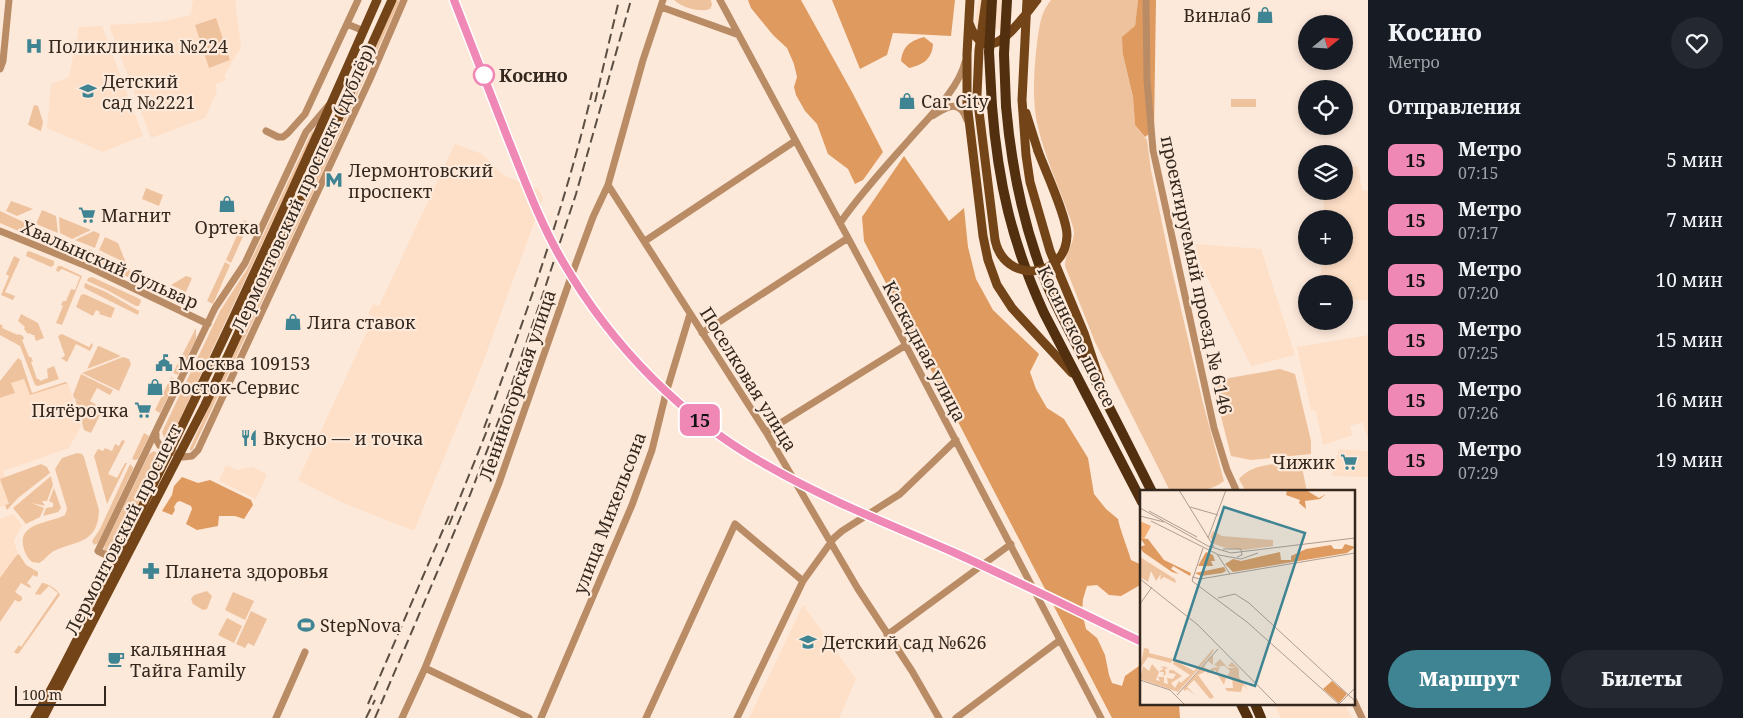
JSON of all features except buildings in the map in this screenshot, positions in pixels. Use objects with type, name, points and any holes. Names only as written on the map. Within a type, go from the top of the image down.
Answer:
[{"type":"highway","name":"Косинское шоссе","points":[[992,0],[989,52],[992,106],[1000,178],[1015,240],[1030,283],[1044,313],[1140,498]]},
{"type":"highway","name":"Косинское шоссе","points":[[1007,0],[1004,54],[1006,106],[1015,179],[1037,260],[1058,310],[1151,490]]},
{"type":"highway","points":[[1242,706],[1248,718]]},
{"type":"highway","points":[[1256,706],[1261,718]]},
{"type":"main road","name":"Лермонтовский проспект","points":[[34,718],[71,651],[170,451],[318,136],[377,0]]},
{"type":"main road","name":"Лермонтовский проспект","points":[[43,718],[180,456],[298,207],[392,0]]},
{"type":"main road","points":[[970,0],[967,103],[983,236],[988,260],[994,278],[1015,312],[1057,355],[1085,390]]},
{"type":"main road","points":[[986,0],[979,50],[977,95],[995,240],[998,251],[1005,261],[1016,268],[1028,272],[1044,270],[1053,264],[1064,251],[1067,238],[1065,223],[1038,151],[1022,99]]},
{"type":"main road","points":[[1027,0],[1022,99],[1030,182],[1053,260],[1084,333],[1114,417]]},
{"type":"main road","points":[[968,20],[973,33],[980,43],[989,45],[1001,41],[1038,0]]},
{"type":"street","points":[[0,69],[10,0]]},
{"type":"street","name":"Лермонтовский проспект (дублёр)","points":[[266,132],[283,137],[302,118],[358,0]]},
{"type":"street","name":"Каскадная улица","points":[[720,0],[906,345],[1101,718]]},
{"type":"street","name":"проектируемый проезд № 6146","points":[[1146,0],[1147,80],[1153,150],[1214,428],[1227,470],[1236,490]]},
{"type":"street","name":"Лермонтовский проспект (дублёр)","points":[[180,456],[188,458],[198,450],[288,258],[403,1]]},
{"type":"street","points":[[662,3],[739,35]]},
{"type":"street","name":"Лениногорская улица","points":[[402,718],[499,483],[575,266],[593,217],[608,185],[642,60],[662,3]]},
{"type":"street","points":[[347,24],[364,31]]},
{"type":"street","points":[[840,223],[857,198],[928,119],[960,77],[967,54]]},
{"type":"street","name":"Лермонтовский проспект (дублёр)","points":[[116,560],[98,551],[156,434],[215,308],[245,263],[306,132],[332,101]]},
{"type":"street","points":[[928,119],[944,109],[955,106],[964,114],[969,130]]},
{"type":"street","points":[[645,241],[795,140]]},
{"type":"street","name":"Поселковая улица","points":[[608,185],[766,432],[887,636],[912,671],[939,718]]},
{"type":"street","name":"Хвалынский бульвар","points":[[0,231],[89,267],[208,324]]},
{"type":"street","points":[[702,333],[848,238]]},
{"type":"street","name":"улица Михельсона","points":[[541,718],[632,505],[652,450],[666,393],[690,314]]},
{"type":"street","points":[[766,432],[906,345]]},
{"type":"street","points":[[156,434],[159,444],[180,456]]},
{"type":"street","points":[[737,718],[803,581],[831,542],[842,531],[900,494],[956,440]]},
{"type":"street","points":[[646,718],[735,524],[803,581]]},
{"type":"street","points":[[887,636],[1011,544]]},
{"type":"street","points":[[956,718],[1060,640]]},
{"type":"street","points":[[276,718],[305,652]]},
{"type":"street","points":[[424,668],[529,718]]},
{"type":"street","points":[[1356,704],[1362,718]]},
{"type":"shaded area","points":[[193,0],[235,0],[241,47],[224,76],[226,80],[215,84],[217,91],[205,118],[151,138],[109,25],[160,22],[191,15]]},
{"type":"shaded area","points":[[400,0],[322,173],[193,449],[190,451],[357,91],[396,1]]},
{"type":"shaded area","points":[[674,0],[711,0],[712,5],[710,9],[696,10],[681,5]]},
{"type":"shaded area","points":[[748,0],[801,0],[883,152],[863,180],[855,184],[848,169],[828,154],[817,124],[805,111],[796,95],[794,87],[797,77],[787,48],[773,35],[751,8]]},
{"type":"shaded area","points":[[832,0],[955,0],[951,36],[893,33],[887,55],[860,69]]},
{"type":"shaded area","points":[[978,0],[1011,0],[1007,30],[975,26]]},
{"type":"shaded area","points":[[1051,0],[1138,0],[1135,26],[1123,55],[1133,97],[1135,125],[1147,140],[1151,170],[1171,266],[1203,403],[1224,481],[1212,488],[1205,490],[1169,489],[1095,342],[1065,266],[1074,230],[1044,148],[1034,103],[1036,53],[1039,31],[1047,5]]},
{"type":"shaded area","points":[[1138,0],[1156,0],[1154,130],[1145,137],[1135,125],[1133,97],[1123,55],[1122,37],[1135,26]]},
{"type":"shaded area","points":[[216,18],[230,60],[209,68],[195,25]]},
{"type":"shaded area","name":"Детский сад №2221","points":[[102,26],[143,136],[103,152],[47,128],[51,84],[69,77],[79,27]]},
{"type":"shaded area","points":[[924,37],[933,44],[931,54],[926,61],[909,68],[901,61],[903,51],[911,42]]},
{"type":"shaded area","points":[[1231,99],[1256,99],[1256,107],[1231,107]]},
{"type":"shaded area","points":[[34,105],[38,106],[43,122],[41,131],[28,125]]},
{"type":"shaded area","points":[[312,131],[314,133],[172,436],[169,439],[164,438],[162,432],[220,311],[247,269]]},
{"type":"shaded area","points":[[455,144],[482,154],[503,175],[538,189],[543,198],[482,365],[414,531],[341,502],[298,480],[374,317],[368,314],[373,304],[379,306]]},
{"type":"shaded area","points":[[904,156],[949,221],[964,208],[968,247],[976,279],[993,310],[1039,354],[1030,372],[1036,389],[1047,408],[1064,419],[1088,458],[1094,494],[1106,509],[1118,519],[1131,560],[1140,564],[1140,585],[1121,596],[1109,595],[1097,585],[1087,586],[1082,612],[1086,629],[1097,638],[1105,655],[1112,683],[1122,686],[1125,676],[1140,666],[1140,706],[1179,706],[1180,718],[1112,718],[864,241],[862,217]]},
{"type":"shaded area","points":[[1358,166],[1362,190],[1368,191],[1368,300],[1353,299],[1353,275],[1321,275],[1322,265],[1353,265],[1353,210],[1323,210],[1324,200],[1353,200],[1353,167]]},
{"type":"shaded area","points":[[146,188],[163,195],[159,206],[142,199]]},
{"type":"shaded area","points":[[11,201],[33,209],[17,216],[6,211]]},
{"type":"shaded area","points":[[42,210],[56,216],[58,233],[36,224]]},
{"type":"shaded area","points":[[0,211],[30,225],[26,232],[23,233],[0,223]]},
{"type":"shaded area","points":[[59,217],[91,230],[72,239],[60,233]]},
{"type":"shaded area","points":[[244,220],[249,223],[231,263],[226,260]]},
{"type":"shaded area","points":[[34,227],[93,251],[91,256],[85,258],[34,239],[32,235]]},
{"type":"shaded area","points":[[94,231],[100,234],[95,248],[75,240]]},
{"type":"shaded area","points":[[105,237],[118,243],[126,263],[99,250]]},
{"type":"shaded area","points":[[1195,244],[1261,249],[1295,355],[1251,366],[1200,263]]},
{"type":"shaded area","points":[[29,251],[54,261],[54,265],[51,267],[26,256]]},
{"type":"shaded area","points":[[98,253],[128,267],[132,275],[130,278],[94,261]]},
{"type":"shaded area","points":[[14,256],[20,259],[5,292],[15,296],[13,300],[1,295],[9,276],[6,274]]},
{"type":"shaded area","points":[[225,262],[230,265],[213,304],[207,301]]},
{"type":"shaded area","points":[[58,266],[82,276],[62,325],[56,323],[63,306],[61,305],[63,301],[66,301],[71,289],[75,290],[80,277],[62,269],[58,272],[56,270]]},
{"type":"shaded area","points":[[186,276],[192,278],[186,292],[171,285]]},
{"type":"shaded area","points":[[92,277],[140,299],[139,306],[87,281],[88,278]]},
{"type":"shaded area","points":[[85,283],[106,292],[139,311],[138,315],[86,289],[84,287]]},
{"type":"shaded area","points":[[84,294],[115,308],[111,318],[99,314],[100,312],[96,310],[93,316],[76,307],[81,295]]},
{"type":"shaded area","points":[[21,314],[38,323],[44,338],[36,341],[34,335],[28,334],[24,329],[25,327],[18,321]]},
{"type":"shaded area","points":[[0,324],[3,326],[2,328],[23,336],[24,339],[22,340],[29,357],[33,361],[31,362],[37,379],[40,381],[48,378],[47,369],[54,366],[59,379],[38,386],[35,385],[20,346],[0,335]]},
{"type":"shaded area","points":[[196,328],[196,339],[178,375],[173,373]]},
{"type":"shaded area","points":[[62,334],[89,347],[92,343],[93,345],[90,351],[76,344],[67,362],[61,358],[65,356],[58,336]]},
{"type":"shaded area","points":[[1368,335],[1368,440],[1363,422],[1350,426],[1353,435],[1323,445],[1316,411],[1311,410],[1297,347]]},
{"type":"shaded area","points":[[98,346],[121,356],[87,369]]},
{"type":"shaded area","points":[[123,357],[129,359],[131,364],[119,391],[82,373]]},
{"type":"shaded area","points":[[18,358],[21,360],[32,393],[65,382],[68,383],[30,395],[24,379],[11,383],[15,393],[0,398],[0,381]]},
{"type":"shaded area","points":[[1280,369],[1295,374],[1311,441],[1311,454],[1251,460],[1231,456],[1212,381]]},
{"type":"shaded area","points":[[81,374],[113,390],[110,395],[97,388],[90,401],[103,409],[102,411],[92,408],[101,413],[91,433],[84,430],[75,399],[85,404],[74,398],[73,395]]},
{"type":"shaded area","points":[[171,377],[176,380],[160,413],[155,410]]},
{"type":"shaded area","points":[[24,379],[30,394],[68,383],[81,426],[69,448],[3,471],[5,477],[0,479],[0,398],[14,394],[11,383]]},
{"type":"shaded area","points":[[144,433],[149,436],[138,459],[132,459]]},
{"type":"shaded area","points":[[122,440],[125,441],[108,474],[117,478],[125,463],[127,463],[107,504],[94,456],[98,449],[103,451],[105,448],[112,451],[115,444],[119,446]]},
{"type":"shaded area","points":[[1339,449],[1368,451],[1368,477],[1332,476]]},
{"type":"shaded area","points":[[154,451],[159,454],[160,459],[115,550],[109,554],[104,550],[105,545],[149,454]]},
{"type":"shaded area","points":[[77,453],[82,454],[84,457],[99,510],[95,529],[85,539],[54,551],[39,563],[32,562],[25,552],[23,537],[26,532],[38,524],[65,515],[67,509],[55,469],[62,458]]},
{"type":"shaded area","points":[[1301,462],[1307,490],[1245,490],[1239,479],[1245,473],[1252,469],[1276,464]]},
{"type":"shaded area","points":[[41,464],[47,467],[50,473],[18,498],[7,510],[5,505],[9,504],[0,479]]},
{"type":"shaded area","points":[[130,464],[133,469],[98,543],[94,545],[92,541],[100,529]]},
{"type":"shaded area","points":[[226,465],[237,470],[253,467],[267,474],[256,499],[219,481]]},
{"type":"shaded area","points":[[51,476],[53,485],[47,501],[42,501],[45,506],[32,503],[44,508],[40,517],[26,524],[13,508]]},
{"type":"shaded area","points":[[182,477],[198,483],[210,480],[251,500],[253,505],[244,519],[235,516],[219,516],[218,526],[197,530],[186,524],[192,509],[191,506],[180,501],[174,507],[175,510],[172,515],[162,511],[172,495],[174,486]]},
{"type":"shaded area","points":[[0,479],[9,504],[0,507]]},
{"type":"shaded area","points":[[54,488],[61,508],[58,512],[43,516],[46,508],[53,507],[53,503],[49,501]]},
{"type":"shaded area","points":[[13,514],[22,525],[14,541],[21,565],[0,581],[0,519]]},
{"type":"shaded area","points":[[19,554],[26,565],[38,572],[38,575],[37,577],[33,575],[27,583],[31,586],[30,588],[21,583],[15,592],[22,597],[22,600],[19,602],[15,600],[0,622],[0,578]]},
{"type":"shaded area","points":[[42,583],[52,587],[57,591],[60,595],[17,654],[14,652],[19,645],[21,647],[58,593],[49,586],[40,595],[35,594]]},
{"type":"shaded area","points":[[207,591],[212,596],[207,609],[203,610],[193,604],[191,599],[194,595]]},
{"type":"shaded area","points":[[233,592],[254,601],[245,620],[225,610]]},
{"type":"shaded area","name":"Детский сад №626","points":[[803,605],[856,679],[839,718],[749,718]]},
{"type":"shaded area","points":[[251,611],[267,619],[254,646],[248,643],[245,648],[236,644]]},
{"type":"shaded area","points":[[227,618],[242,626],[234,643],[218,635]]},
{"type":"shaded area","points":[[1275,706],[1346,706],[1352,718],[1281,718]]},
{"type":"railway","points":[[595,102],[619,0]]},
{"type":"railway","points":[[375,718],[470,495],[505,404],[576,194],[631,0]]},
{"type":"railway","points":[[484,428],[557,219],[592,92]]},
{"type":"railway","points":[[449,525],[490,423]]},
{"type":"railway","points":[[368,704],[449,516]]},
{"type":"railway","points":[[366,718],[375,700]]},
{"type":"metro line","name":"15","points":[[454,0],[527,189],[562,262],[588,302],[618,341],[653,379],[691,413],[729,442],[766,466],[808,488],[971,560],[1140,641]]},
{"type":"place","name":"Винлаб","points":[[1265,15]]},
{"type":"place","name":"Поликлиника №224","points":[[34,46]]},
{"type":"place","name":"Косино","points":[[484,75]]},
{"type":"place","name":"Детский сад №2221","points":[[88,91]]},
{"type":"place","name":"Car City","points":[[907,101]]},
{"type":"place","name":"Лермонтовский проспект","points":[[334,180]]},
{"type":"place","name":"Ортека","points":[[227,204]]},
{"type":"place","name":"Магнит","points":[[87,215]]},
{"type":"place","name":"Лига ставок","points":[[293,322]]},
{"type":"place","name":"Москва 109153","points":[[164,363]]},
{"type":"place","name":"Восток-Сервис","points":[[155,387]]},
{"type":"place","name":"Пятёрочка","points":[[143,410]]},
{"type":"place","name":"Вкусно — и точка","points":[[249,438]]},
{"type":"place","name":"Чижик","points":[[1349,462]]},
{"type":"place","name":"Планета здоровья","points":[[151,571]]},
{"type":"place","name":"StepNova","points":[[306,625]]},
{"type":"place","name":"Детский сад №626","points":[[808,642]]},
{"type":"place","name":"кальянная Тайга Family","points":[[116,659]]}]
